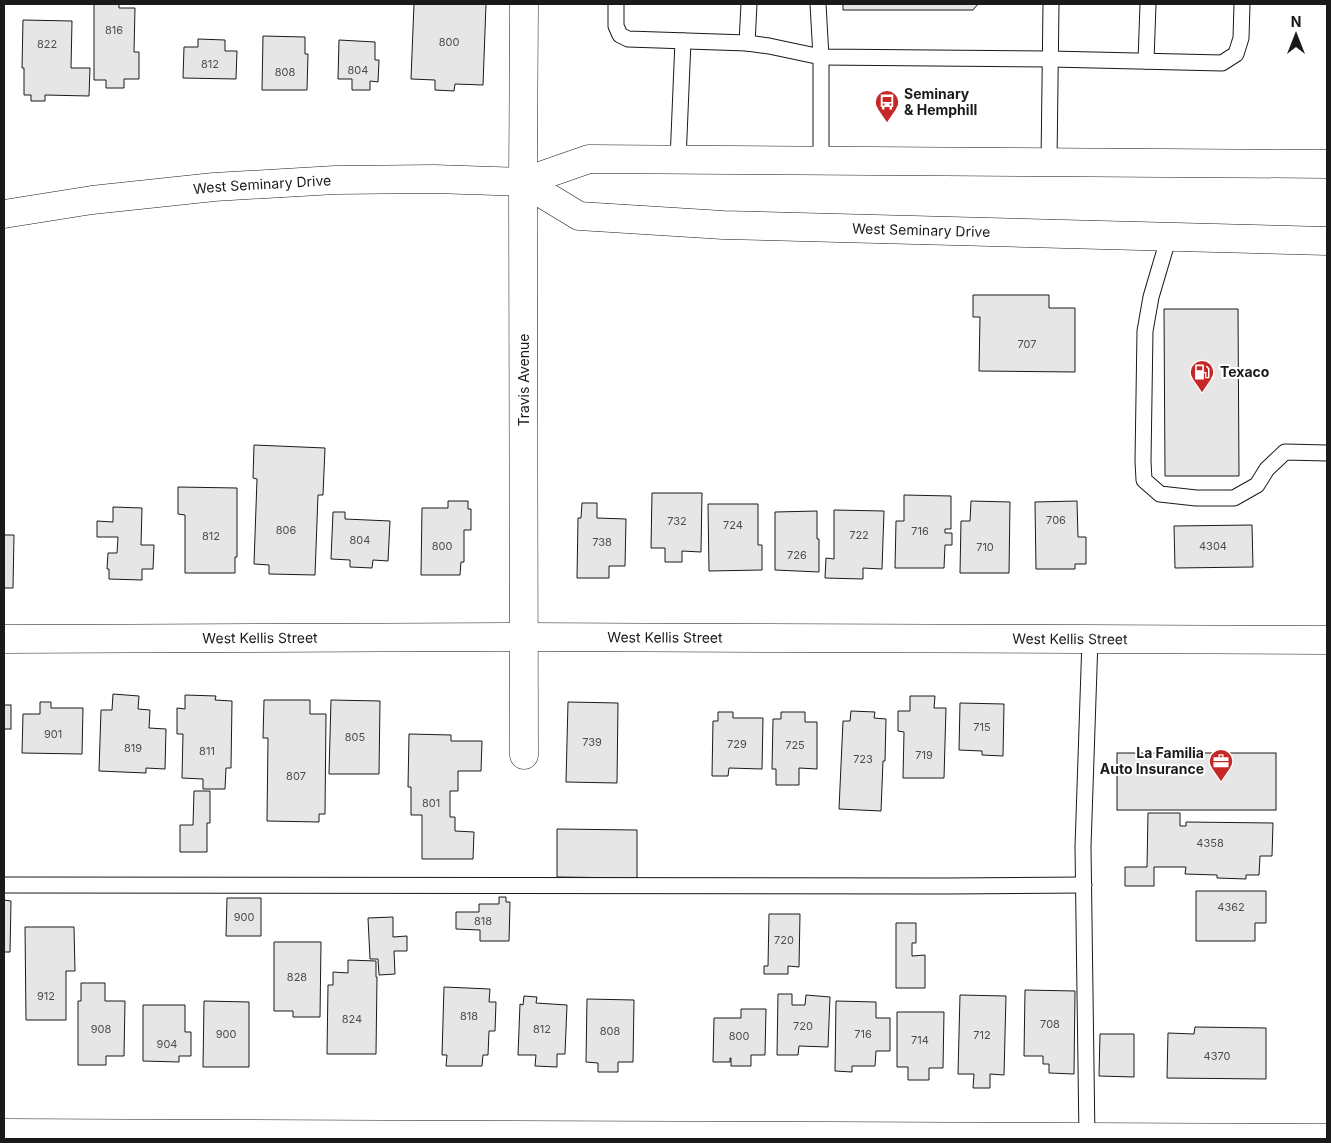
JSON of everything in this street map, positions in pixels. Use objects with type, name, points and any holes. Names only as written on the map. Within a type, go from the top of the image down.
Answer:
[{"type":"street","name":"Travis Avenue","points":[[524,4],[524,756]]},
{"type":"street","name":"West Seminary Drive","points":[[4,214],[92,200],[214,187],[335,180],[434,179],[523,182],[589,159],[1327,164]]},
{"type":"street","name":"West Seminary Drive","points":[[523,182],[580,216],[723,225],[1327,241]]},
{"type":"street","name":"West Kellis Street","points":[[4,639],[525,637],[1327,640]]},
{"type":"street","points":[[4,1132],[1327,1138]]},
{"type":"lane","points":[[616,4],[616,26],[620,35],[628,39],[747,43],[821,57],[1222,63],[1236,54],[1241,38],[1242,4]]},
{"type":"lane","points":[[747,43],[749,4]]},
{"type":"lane","points":[[818,4],[821,57],[821,161]]},
{"type":"lane","points":[[1049,162],[1051,4]]},
{"type":"lane","points":[[1146,61],[1148,4]]},
{"type":"lane","points":[[678,160],[683,41]]},
{"type":"lane","points":[[1169,236],[1151,297],[1145,331],[1144,480],[1160,494],[1196,498],[1234,498],[1257,485],[1267,469],[1285,452],[1327,453]]},
{"type":"lane","points":[[1087,1138],[1084,837],[1090,639]]},
{"type":"lane","points":[[4,885],[1084,885]]},
{"type":"building","points":[[94,4],[119,4],[119,8],[135,8],[134,52],[139,52],[139,79],[124,79],[124,88],[106,88],[106,80],[94,80]]},
{"type":"building","points":[[414,4],[486,4],[483,85],[455,84],[454,91],[435,90],[435,80],[411,79]]},
{"type":"building","points":[[843,4],[978,4],[973,10],[843,10]]},
{"type":"building","points":[[23,20],[72,21],[71,68],[90,68],[89,96],[45,95],[45,101],[31,101],[31,95],[24,95],[24,68],[22,68]]},
{"type":"building","points":[[263,36],[305,37],[305,54],[308,54],[307,90],[262,90]]},
{"type":"building","points":[[198,39],[225,40],[225,51],[237,51],[236,79],[183,78],[184,47],[198,47]]},
{"type":"building","points":[[339,40],[375,42],[375,60],[379,60],[378,82],[370,81],[370,90],[352,90],[352,79],[338,79]]},
{"type":"building","points":[[973,295],[1049,295],[1049,308],[1075,308],[1075,372],[979,371],[980,317],[973,317]]},
{"type":"building","name":"Texaco","points":[[1164,309],[1238,309],[1239,476],[1165,476]]},
{"type":"building","points":[[254,445],[325,448],[323,495],[318,495],[315,575],[269,574],[269,565],[254,564],[257,479],[253,478]]},
{"type":"building","points":[[178,487],[237,488],[237,557],[235,557],[235,573],[185,573],[185,515],[178,514]]},
{"type":"building","points":[[652,493],[702,493],[701,552],[682,551],[682,562],[665,562],[665,548],[651,548]]},
{"type":"building","points":[[904,495],[951,496],[951,529],[945,529],[945,533],[952,533],[952,545],[945,545],[944,568],[895,568],[896,521],[904,521]]},
{"type":"building","points":[[448,501],[468,501],[468,509],[471,509],[471,530],[464,530],[464,562],[461,562],[460,575],[421,575],[422,508],[448,508]]},
{"type":"building","points":[[971,501],[1010,502],[1009,573],[960,573],[961,521],[970,521]]},
{"type":"building","points":[[1077,501],[1078,537],[1086,537],[1086,564],[1075,564],[1075,569],[1036,569],[1035,502]]},
{"type":"building","points":[[582,503],[597,503],[597,518],[626,519],[625,566],[609,566],[609,578],[577,578],[578,518],[581,518]]},
{"type":"building","points":[[708,504],[758,504],[758,545],[762,545],[762,570],[709,571]]},
{"type":"building","points":[[113,507],[142,508],[141,545],[154,545],[153,569],[142,569],[142,580],[109,579],[109,569],[107,569],[108,553],[117,553],[118,537],[97,537],[97,521],[113,522]]},
{"type":"building","points":[[834,510],[884,511],[882,569],[863,568],[863,579],[825,578],[826,558],[834,559]]},
{"type":"building","points":[[817,511],[819,572],[775,570],[775,512]]},
{"type":"building","points":[[333,512],[345,512],[345,519],[390,521],[388,561],[373,560],[372,568],[350,567],[350,560],[331,559]]},
{"type":"building","points":[[1252,525],[1253,567],[1175,568],[1174,526]]},
{"type":"building","points":[[4,535],[14,535],[13,588],[4,588]]},
{"type":"building","points":[[113,694],[139,696],[138,709],[150,710],[149,728],[166,729],[165,769],[146,768],[146,773],[99,771],[101,710],[112,710]]},
{"type":"building","points":[[185,695],[216,696],[215,700],[232,701],[231,768],[226,768],[225,789],[203,789],[203,779],[182,778],[183,734],[177,734],[177,708],[185,709]]},
{"type":"building","points":[[910,696],[935,696],[934,708],[946,708],[944,778],[903,778],[904,732],[898,731],[898,711],[910,711]]},
{"type":"building","points":[[264,700],[310,700],[310,714],[326,714],[325,814],[319,814],[319,822],[267,821],[268,738],[263,738]]},
{"type":"building","points":[[331,700],[380,701],[379,774],[329,774]]},
{"type":"building","points":[[40,702],[51,702],[51,708],[83,708],[82,754],[22,753],[23,714],[40,714]]},
{"type":"building","points":[[568,702],[618,703],[617,783],[566,782]]},
{"type":"building","points":[[960,703],[1004,704],[1003,756],[982,755],[982,751],[959,750]]},
{"type":"building","points":[[4,705],[11,705],[11,729],[4,729]]},
{"type":"building","points":[[851,711],[875,712],[874,718],[886,719],[881,811],[839,809],[843,721],[850,721]]},
{"type":"building","points":[[718,712],[733,712],[733,718],[763,718],[762,769],[729,768],[728,776],[712,776],[713,721],[718,721]]},
{"type":"building","points":[[781,712],[805,712],[805,722],[817,722],[817,769],[799,768],[799,785],[776,785],[776,769],[772,769],[773,719],[781,719]]},
{"type":"building","points":[[409,734],[451,735],[451,741],[482,741],[481,771],[458,771],[458,791],[450,791],[450,817],[455,817],[455,831],[474,832],[473,859],[422,859],[422,815],[411,815],[411,787],[408,787]]},
{"type":"building","points":[[1117,753],[1276,753],[1276,810],[1117,810]]},
{"type":"building","points":[[194,791],[210,791],[210,823],[207,823],[207,852],[180,852],[180,825],[193,825]]},
{"type":"building","points":[[1148,813],[1180,813],[1180,826],[1186,826],[1186,822],[1273,823],[1272,856],[1260,856],[1259,875],[1246,875],[1246,879],[1217,878],[1217,875],[1185,874],[1186,867],[1154,867],[1154,886],[1125,886],[1125,867],[1147,867]]},
{"type":"building","points":[[557,829],[637,830],[637,878],[557,877]]},
{"type":"building","points":[[1196,891],[1266,891],[1266,923],[1255,923],[1255,941],[1196,941]]},
{"type":"building","points":[[499,897],[506,897],[506,902],[510,902],[509,941],[480,941],[480,930],[456,929],[456,912],[479,912],[479,904],[499,904]]},
{"type":"building","points":[[227,898],[261,898],[261,936],[226,936]]},
{"type":"building","points":[[4,900],[11,901],[10,952],[4,952]]},
{"type":"building","points":[[769,914],[800,914],[799,967],[788,966],[788,974],[764,974],[764,966],[768,966]]},
{"type":"building","points":[[393,917],[393,937],[407,936],[407,951],[394,951],[395,974],[379,975],[378,959],[370,959],[368,918]]},
{"type":"building","points":[[896,923],[916,923],[916,943],[912,943],[912,956],[925,955],[925,988],[896,988]]},
{"type":"building","points":[[25,927],[74,927],[75,971],[66,971],[66,1020],[26,1020]]},
{"type":"building","points":[[274,942],[321,942],[320,1017],[293,1017],[293,1011],[274,1011]]},
{"type":"building","points":[[348,960],[376,961],[376,1054],[327,1054],[328,985],[333,985],[333,972],[348,973]]},
{"type":"building","points":[[81,983],[105,983],[105,1001],[125,1001],[124,1056],[106,1056],[106,1065],[78,1065],[78,1001],[81,1001]]},
{"type":"building","points":[[444,987],[490,989],[489,1002],[496,1002],[495,1031],[489,1031],[488,1055],[483,1055],[482,1066],[446,1066],[447,1055],[442,1055]]},
{"type":"building","points":[[1025,990],[1075,991],[1074,1074],[1049,1073],[1049,1064],[1043,1064],[1043,1056],[1024,1056]]},
{"type":"building","points":[[778,994],[792,994],[792,1005],[805,1005],[806,995],[830,997],[828,1047],[799,1046],[798,1055],[777,1055]]},
{"type":"building","points":[[960,995],[1006,996],[1004,1075],[990,1074],[990,1088],[973,1088],[974,1074],[958,1074]]},
{"type":"building","points":[[524,996],[537,997],[536,1003],[567,1005],[565,1054],[557,1054],[557,1067],[535,1066],[536,1055],[518,1055],[520,1004],[523,1005]]},
{"type":"building","points":[[587,999],[634,1000],[633,1062],[618,1062],[618,1072],[598,1072],[598,1063],[586,1062]]},
{"type":"building","points":[[204,1001],[249,1002],[249,1067],[203,1067]]},
{"type":"building","points":[[836,1001],[876,1002],[876,1018],[890,1018],[890,1051],[876,1051],[875,1066],[852,1066],[852,1072],[835,1071]]},
{"type":"building","points":[[143,1005],[185,1005],[185,1032],[191,1032],[191,1056],[179,1056],[179,1062],[143,1061]]},
{"type":"building","points":[[741,1009],[766,1009],[765,1055],[751,1055],[751,1066],[731,1066],[731,1058],[730,1062],[713,1062],[714,1018],[741,1018]]},
{"type":"building","points":[[897,1012],[944,1012],[943,1068],[929,1068],[929,1080],[908,1080],[908,1067],[897,1067]]},
{"type":"building","points":[[1195,1027],[1266,1028],[1266,1079],[1167,1078],[1168,1033],[1194,1034]]},
{"type":"building","points":[[1100,1034],[1134,1034],[1134,1077],[1099,1076]]},
{"type":"place","name":"Seminary & Hemphill","points":[[887,123]]},
{"type":"place","name":"Texaco","points":[[1202,393]]},
{"type":"place","name":"La Familia Auto Insurance","points":[[1221,782]]}]
